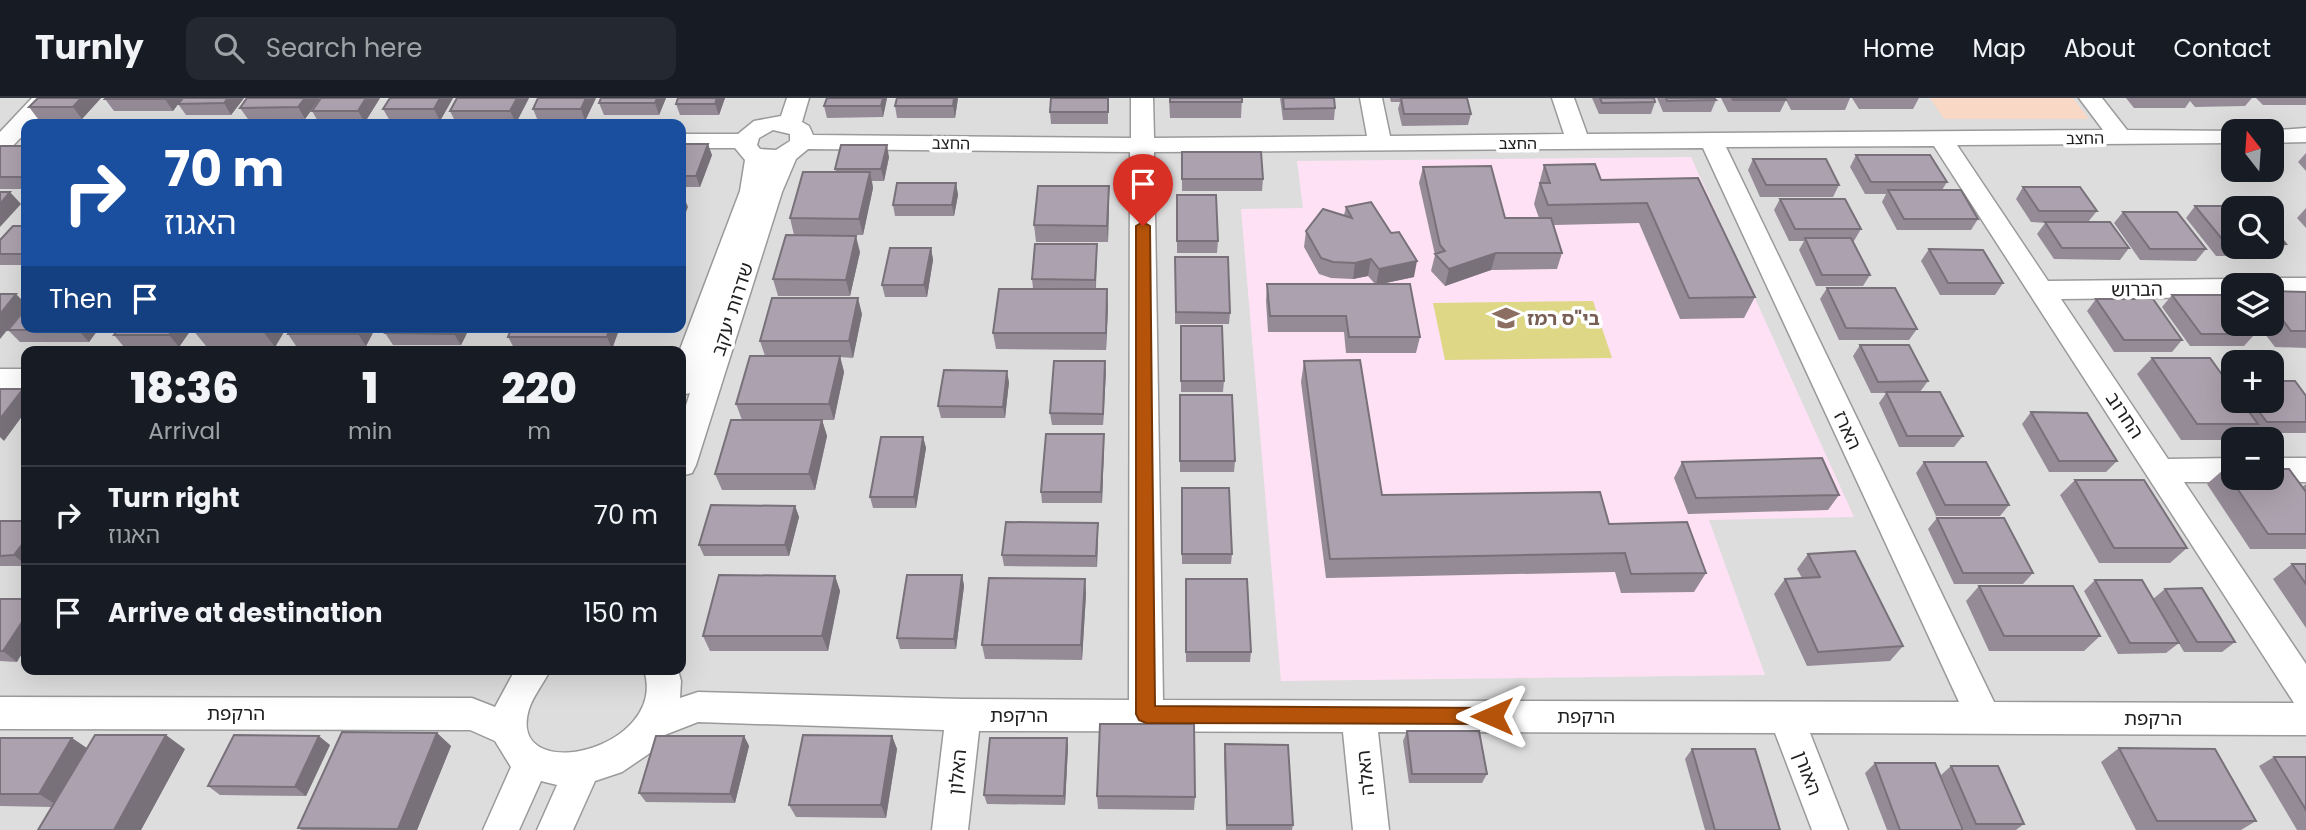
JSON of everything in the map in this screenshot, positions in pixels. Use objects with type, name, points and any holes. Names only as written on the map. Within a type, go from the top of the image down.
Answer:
[{"type":"street","points":[[27,119],[45,98]]},
{"type":"street","points":[[752,149],[751,132],[764,125],[777,98]]},
{"type":"street","name":"שדרות יעקב","points":[[686,450],[770,192],[793,140],[798,98]]},
{"type":"street","points":[[1142,98],[1146,714]]},
{"type":"street","points":[[1371,98],[1380,144]]},
{"type":"street","points":[[1563,98],[1578,142]]},
{"type":"street","points":[[2090,98],[2120,137]]},
{"type":"street","points":[[764,125],[793,140]]},
{"type":"street","points":[[8,141],[21,126]]},
{"type":"street","points":[[2284,136],[2306,135]]},
{"type":"street","name":"החצב","points":[[793,140],[1143,145],[2221,136]]},
{"type":"street","points":[[686,142],[752,149],[793,140]]},
{"type":"street","name":"החרוב","points":[[1942,140],[2306,693]]},
{"type":"street","name":"הארז","points":[[1712,142],[1984,718]]},
{"type":"street","name":"שדרות יעקב","points":[[686,368],[752,191],[752,149]]},
{"type":"street","points":[[2284,288],[2306,287]]},
{"type":"street","name":"הברוש","points":[[2041,289],[2221,288]]},
{"type":"street","points":[[0,379],[21,379]]},
{"type":"street","points":[[2162,471],[2221,470]]},
{"type":"street","points":[[2284,470],[2306,470]]},
{"type":"street","points":[[526,679],[510,709],[509,730],[516,748],[531,763],[555,771],[582,770],[618,755],[635,744],[653,723],[663,700],[662,679]]},
{"type":"street","name":"הרקפת","points":[[471,713],[526,679]]},
{"type":"street","name":"הרקפת","points":[[662,679],[698,707]]},
{"type":"street","name":"הרקפת","points":[[653,723],[698,707],[963,715],[2306,719]]},
{"type":"street","name":"הרקפת","points":[[0,713],[471,713],[509,730]]},
{"type":"street","name":"האלון","points":[[950,830],[963,715]]},
{"type":"street","name":"האלה","points":[[1359,715],[1371,830]]},
{"type":"street","name":"האורן","points":[[1786,717],[1830,830]]},
{"type":"street","points":[[501,830],[531,763]]},
{"type":"street","points":[[555,830],[582,770]]},
{"type":"shaded area","points":[[0,98],[2306,98],[2306,830],[0,830]]},
{"type":"shaded area","points":[[1930,98],[2073,98],[2089,119],[1944,119]]},
{"type":"shaded area","name":"בי\"ס רמז","points":[[1691,157],[1854,517],[1709,520],[1765,675],[1281,681],[1241,209],[1303,208],[1297,161]]},
{"type":"shaded area","points":[[1593,301],[1612,358],[1445,360],[1433,303]]},
{"type":"building","points":[[38,98],[81,98],[73,107],[29,107]]},
{"type":"building","points":[[106,98],[166,98],[105,99]]},
{"type":"building","points":[[183,98],[228,98],[224,103],[178,104]]},
{"type":"building","points":[[247,98],[305,98],[298,107],[240,108]]},
{"type":"building","points":[[321,98],[366,98],[358,111],[312,111]]},
{"type":"building","points":[[390,98],[440,98],[434,109],[383,109]]},
{"type":"building","points":[[457,98],[517,98],[510,111],[450,111]]},
{"type":"building","points":[[538,98],[586,98],[581,109],[533,109]]},
{"type":"building","points":[[601,98],[657,98],[655,103],[599,103]]},
{"type":"building","points":[[678,98],[717,98],[715,104],[676,104]]},
{"type":"building","points":[[827,98],[883,98],[881,106],[824,106]]},
{"type":"building","points":[[897,98],[954,98],[953,106],[895,106]]},
{"type":"building","points":[[1051,98],[1108,98],[1108,112],[1050,112]]},
{"type":"building","points":[[1170,98],[1242,98],[1242,102],[1170,102]]},
{"type":"building","points":[[1283,98],[1334,98],[1335,108],[1284,109]]},
{"type":"building","points":[[1401,98],[1467,98],[1471,114],[1404,114]]},
{"type":"building","points":[[1600,98],[1654,98],[1655,102],[1602,103]]},
{"type":"building","points":[[1666,98],[1714,98],[1716,100],[1667,101]]},
{"type":"building","points":[[1732,98],[1785,98],[1786,100],[1733,100]]},
{"type":"building","points":[[686,144],[708,144],[696,176],[686,176]]},
{"type":"building","points":[[841,145],[887,145],[881,169],[835,169]]},
{"type":"building","points":[[0,146],[21,146],[21,177],[0,177]]},
{"type":"building","points":[[1182,152],[1261,152],[1263,179],[1182,179]]},
{"type":"building","points":[[1856,155],[1930,155],[1947,182],[1871,182]]},
{"type":"building","points":[[1753,159],[1826,159],[1839,185],[1766,185]]},
{"type":"building","points":[[1595,164],[1601,180],[1698,178],[1755,297],[1689,298],[1647,203],[1548,205],[1540,183],[1550,183],[1544,165]]},
{"type":"building","points":[[1491,166],[1505,218],[1551,218],[1562,253],[1496,253],[1449,269],[1435,254],[1445,251],[1440,245],[1423,167]]},
{"type":"building","points":[[803,172],[870,172],[859,219],[790,218]]},
{"type":"building","points":[[897,183],[956,183],[952,205],[893,205]]},
{"type":"building","points":[[1038,186],[1109,186],[1107,226],[1034,225]]},
{"type":"building","points":[[2023,187],[2080,187],[2097,211],[2039,211]]},
{"type":"building","points":[[1888,190],[1961,190],[1978,219],[1904,219]]},
{"type":"building","points":[[0,192],[10,192],[0,204]]},
{"type":"building","points":[[1177,195],[1216,195],[1218,241],[1177,241]]},
{"type":"building","points":[[1780,199],[1845,199],[1861,229],[1795,229]]},
{"type":"building","points":[[1371,202],[1391,233],[1399,232],[1417,261],[1379,269],[1371,259],[1355,263],[1333,262],[1321,258],[1306,231],[1323,209],[1352,218],[1346,207]]},
{"type":"building","points":[[2195,206],[2221,206],[2221,238]]},
{"type":"building","points":[[2123,212],[2177,212],[2206,249],[2150,249]]},
{"type":"building","points":[[2045,222],[2110,222],[2129,248],[2062,248]]},
{"type":"building","points":[[13,226],[21,226],[21,254],[0,254],[0,240]]},
{"type":"building","points":[[786,235],[856,236],[846,280],[773,279]]},
{"type":"building","points":[[1805,238],[1851,238],[1870,275],[1822,275]]},
{"type":"building","points":[[1035,244],[1097,244],[1095,280],[1032,279]]},
{"type":"building","points":[[890,248],[931,248],[924,285],[882,285]]},
{"type":"building","points":[[1929,249],[1983,250],[2003,283],[1948,283]]},
{"type":"building","points":[[1175,257],[1228,257],[1230,313],[1176,312]]},
{"type":"building","points":[[1267,284],[1410,284],[1420,337],[1349,337],[1346,316],[1270,316]]},
{"type":"building","points":[[1827,288],[1895,288],[1917,329],[1846,328]]},
{"type":"building","points":[[999,289],[1107,289],[1106,333],[993,333]]},
{"type":"building","points":[[2284,291],[2306,292],[2306,331],[2291,331],[2284,322]]},
{"type":"building","points":[[0,294],[16,294],[0,314]]},
{"type":"building","points":[[2172,295],[2221,295],[2221,334],[2201,334]]},
{"type":"building","points":[[772,298],[858,298],[849,341],[760,341]]},
{"type":"building","points":[[2096,299],[2153,299],[2182,340],[2124,340]]},
{"type":"building","points":[[21,314],[21,330],[8,330]]},
{"type":"building","points":[[1181,326],[1222,326],[1224,381],[1181,381]]},
{"type":"building","points":[[116,333],[170,333],[169,335],[114,335]]},
{"type":"building","points":[[289,333],[359,333],[358,334]]},
{"type":"building","points":[[385,333],[454,333],[454,334]]},
{"type":"building","points":[[510,333],[608,333],[607,337],[508,337]]},
{"type":"building","points":[[1860,345],[1909,345],[1928,381],[1878,382]]},
{"type":"building","points":[[750,356],[840,356],[829,404],[736,404]]},
{"type":"building","points":[[2152,358],[2210,358],[2221,373],[2221,413],[2250,413],[2258,424],[2197,424]]},
{"type":"building","points":[[1360,360],[1382,495],[1600,492],[1609,524],[1687,522],[1706,573],[1631,574],[1625,553],[1330,559],[1304,361]]},
{"type":"building","points":[[1054,361],[1105,361],[1103,414],[1050,413]]},
{"type":"building","points":[[944,370],[1007,371],[1003,407],[938,406]]},
{"type":"building","points":[[2284,381],[2295,381],[2306,396],[2306,422],[2267,422],[2260,413],[2284,413]]},
{"type":"building","points":[[0,389],[21,389],[21,392],[0,419]]},
{"type":"building","points":[[1886,392],[1940,392],[1963,436],[1907,436]]},
{"type":"building","points":[[1180,395],[1232,395],[1235,461],[1180,461]]},
{"type":"building","points":[[2031,412],[2087,413],[2117,461],[2059,461]]},
{"type":"building","points":[[731,420],[822,420],[809,474],[715,474]]},
{"type":"building","points":[[1046,434],[1104,434],[1101,492],[1041,492]]},
{"type":"building","points":[[881,437],[923,437],[914,497],[870,497]]},
{"type":"building","points":[[1822,458],[1839,495],[1696,498],[1682,462]]},
{"type":"building","points":[[1924,462],[1986,462],[2009,505],[1945,505]]},
{"type":"building","points":[[2284,469],[2289,469],[2306,492],[2306,534],[2268,534],[2238,490],[2284,490]]},
{"type":"building","points":[[2075,480],[2144,480],[2187,548],[2114,548]]},
{"type":"building","points":[[1182,488],[1229,488],[1232,554],[1182,554]]},
{"type":"building","points":[[711,505],[795,506],[785,545],[699,545]]},
{"type":"building","points":[[1937,518],[2004,518],[2033,573],[1963,573]]},
{"type":"building","points":[[0,521],[21,521],[21,546],[14,555],[0,556]]},
{"type":"building","points":[[1006,522],[1098,523],[1096,556],[1002,555]]},
{"type":"building","points":[[1855,551],[1903,646],[1818,652],[1785,579],[1820,577],[1808,554]]},
{"type":"building","points":[[2292,564],[2306,564],[2306,584]]},
{"type":"building","points":[[719,575],[835,576],[822,636],[703,636]]},
{"type":"building","points":[[907,575],[962,575],[954,639],[897,638]]},
{"type":"building","points":[[989,578],[1085,579],[1081,645],[982,645]]},
{"type":"building","points":[[1186,579],[1247,579],[1251,652],[1186,652]]},
{"type":"building","points":[[2095,580],[2142,580],[2179,643],[2130,643]]},
{"type":"building","points":[[1979,586],[2073,586],[2100,636],[2004,636]]},
{"type":"building","points":[[2202,588],[2235,642],[2197,642],[2165,589]]},
{"type":"building","points":[[0,599],[21,599],[21,624],[3,651],[0,651]]},
{"type":"building","points":[[1100,724],[1194,724],[1195,797],[1097,796]]},
{"type":"building","points":[[1407,731],[1479,731],[1487,774],[1412,774]]},
{"type":"building","points":[[342,732],[437,733],[398,829],[298,828]]},
{"type":"building","points":[[95,735],[166,735],[114,830],[38,830]]},
{"type":"building","points":[[234,735],[319,736],[295,787],[208,786]]},
{"type":"building","points":[[803,735],[892,736],[881,805],[789,805]]},
{"type":"building","points":[[656,736],[744,736],[730,794],[639,793]]},
{"type":"building","points":[[0,738],[72,738],[39,794],[0,794]]},
{"type":"building","points":[[990,738],[1067,738],[1064,796],[984,795]]},
{"type":"building","points":[[1225,744],[1288,745],[1293,825],[1227,825]]},
{"type":"building","points":[[2119,748],[2215,749],[2256,821],[2157,821]]},
{"type":"building","points":[[1692,749],[1755,749],[1780,830],[1715,830]]},
{"type":"building","points":[[2274,757],[2306,757],[2306,810]]},
{"type":"building","points":[[1875,763],[1935,763],[1963,830],[1900,830]]},
{"type":"building","points":[[1951,766],[1998,766],[2024,824],[1976,824]]},
{"type":"place","name":"בי\"ס רמז","points":[[1506,318]]},
{"type":"route","points":[[1143,226],[1146,714],[1492,716]]}]
